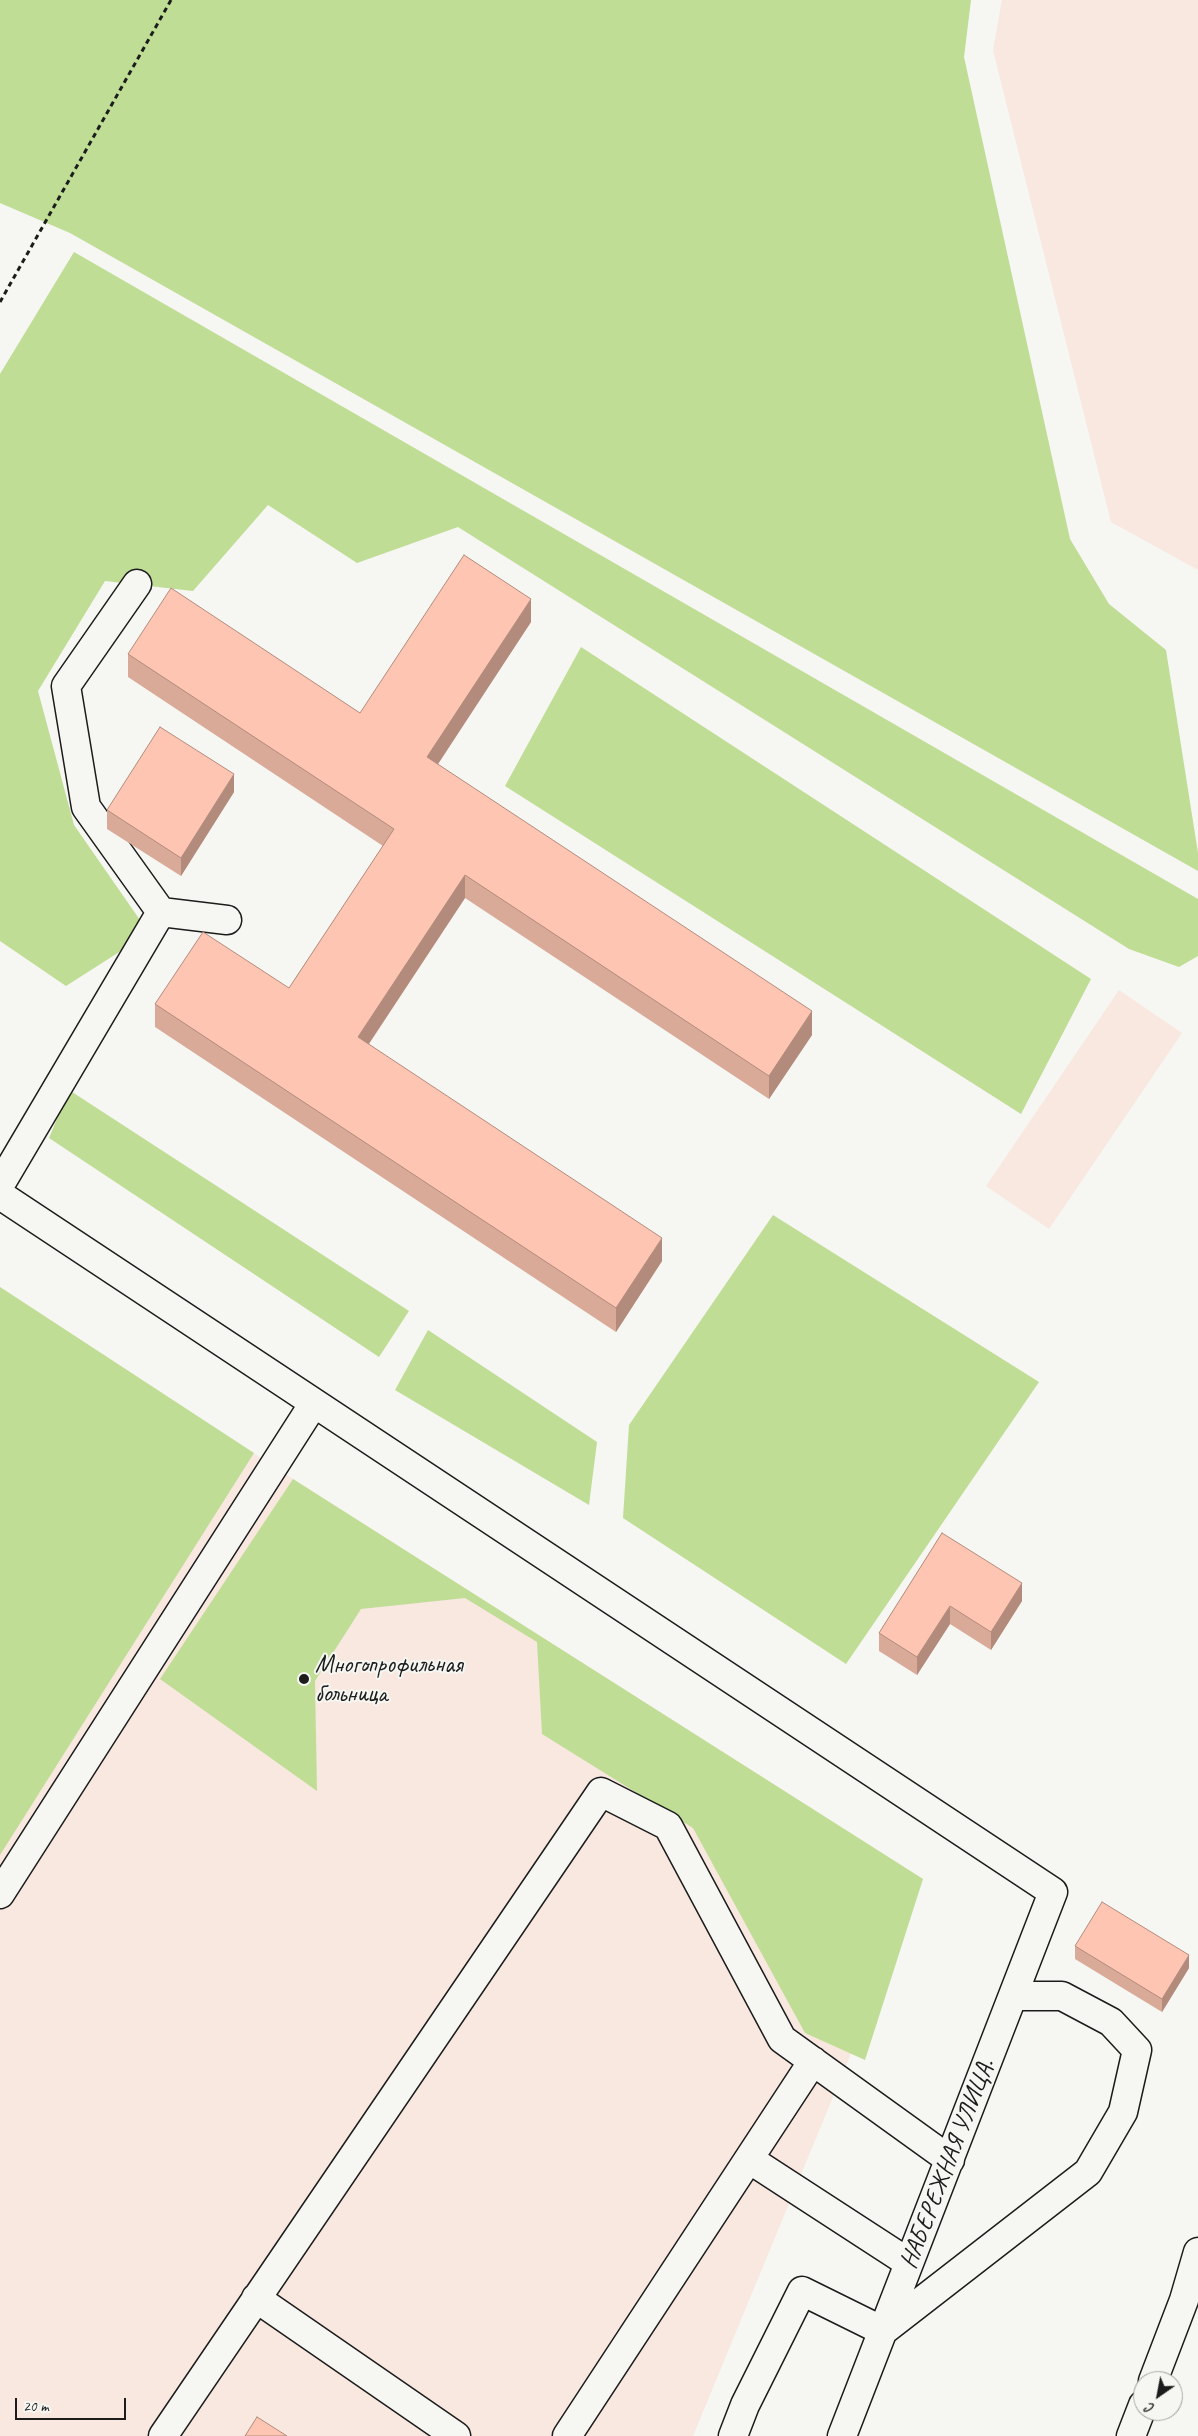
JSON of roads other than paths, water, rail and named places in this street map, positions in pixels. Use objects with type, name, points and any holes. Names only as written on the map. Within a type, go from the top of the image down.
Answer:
[{"type":"street","points":[[137,584],[66,686],[86,807],[161,912],[227,920]]},
{"type":"street","points":[[0,1185],[161,912]]},
{"type":"street","points":[[0,1195],[314,1403],[0,1894]]},
{"type":"street","name":"НАБЕРЕЖНАЯ УЛИЦА.","points":[[314,1403],[1053,1892],[842,2436]]},
{"type":"street","points":[[163,2436],[601,1792],[668,1826],[782,2039],[950,2160]]},
{"type":"street","points":[[733,2436],[745,2405],[802,2291],[883,2331],[1088,2172],[1123,2112],[1137,2050],[1111,2022],[1062,1996],[1014,1996]]},
{"type":"street","points":[[567,2436],[813,2061]]},
{"type":"street","points":[[749,2159],[910,2263]]},
{"type":"street","points":[[1156,2371],[1184,2300],[1198,2252]]},
{"type":"street","points":[[256,2298],[456,2436]]},
{"type":"street","points":[[1131,2436],[1137,2421]]},
{"type":"place","name":"Многопрофильная больница","points":[[304,1679]]}]
